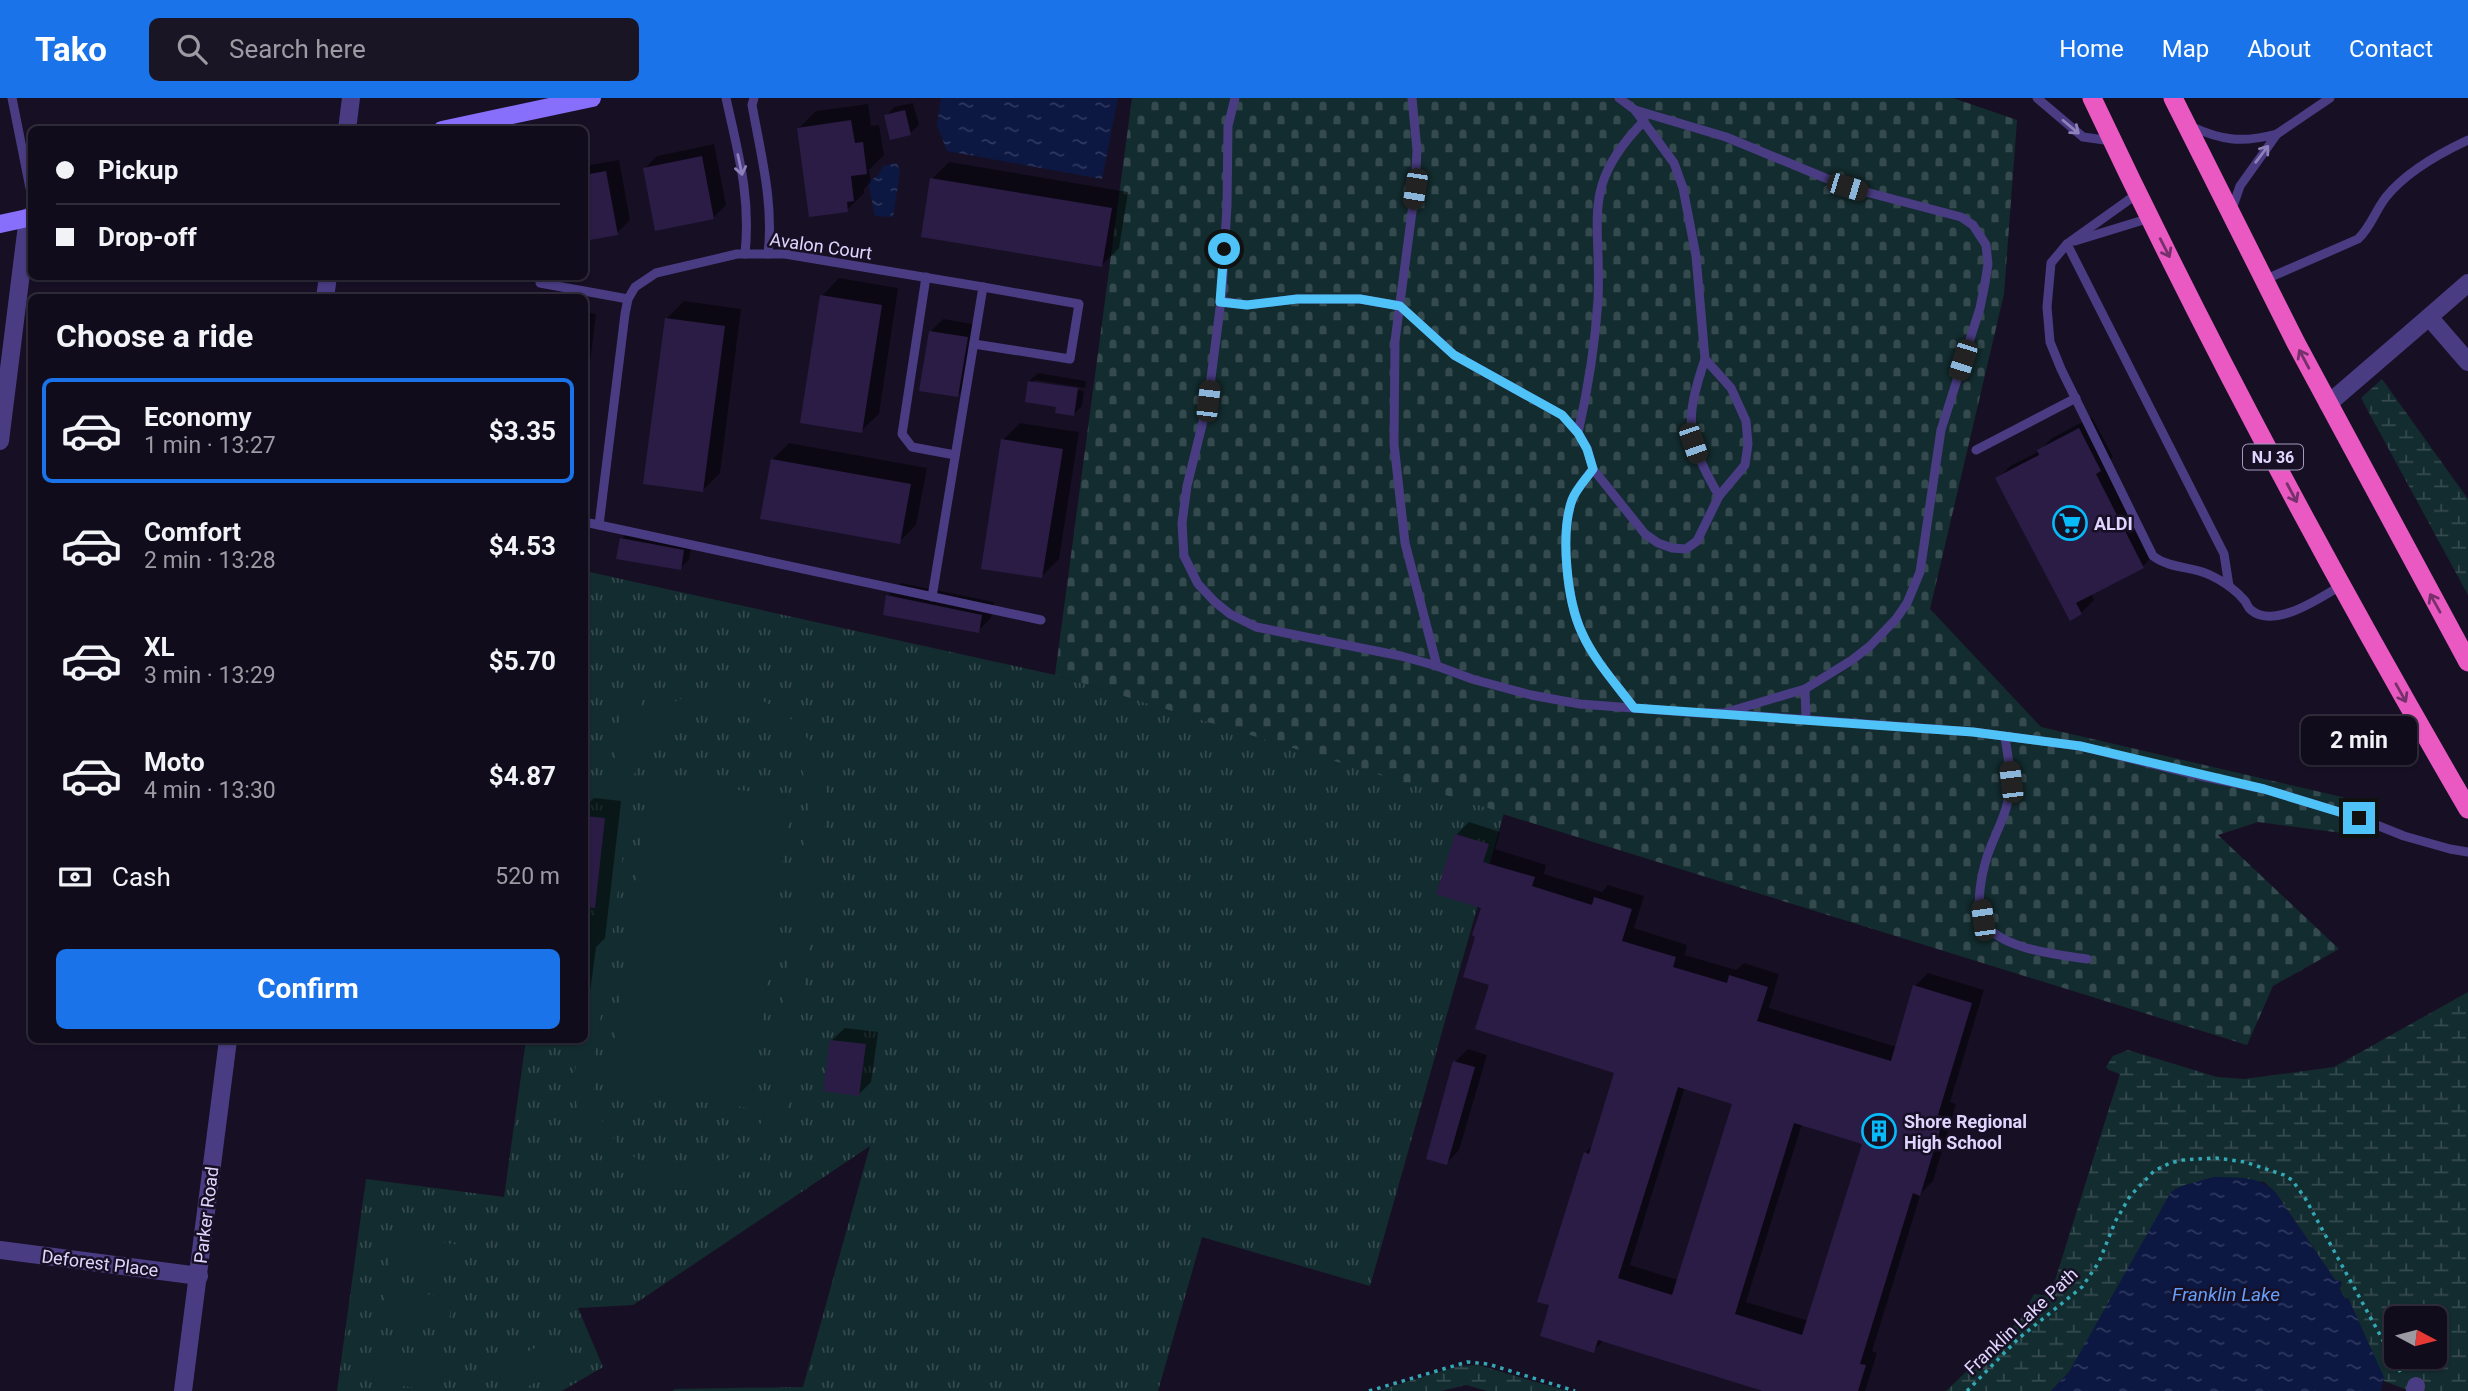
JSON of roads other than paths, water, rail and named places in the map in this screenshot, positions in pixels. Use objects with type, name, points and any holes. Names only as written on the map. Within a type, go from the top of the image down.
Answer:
[{"type":"highway","name":"NJ 36","points":[[2092,98],[2137,194],[2207,331],[2342,585],[2468,809]]},
{"type":"highway","points":[[2173,98],[2328,404],[2468,662]]},
{"type":"main road","points":[[456,126],[529,105],[592,98]]},
{"type":"main road","points":[[0,224],[28,217]]},
{"type":"street","points":[[348,126],[351,98]]},
{"type":"street","points":[[0,441],[28,232]]},
{"type":"street","points":[[2328,404],[2468,283]]},
{"type":"street","points":[[2429,317],[2468,362]]},
{"type":"street","name":"Parker Road","points":[[183,1391],[228,1043]]},
{"type":"street","name":"Deforest Place","points":[[0,1250],[199,1276]]},
{"type":"lane","points":[[12,98],[28,178]]},
{"type":"lane","points":[[726,98],[747,196],[745,254]]},
{"type":"lane","points":[[754,98],[752,105],[769,203],[771,228],[768,254]]},
{"type":"lane","points":[[1235,98],[1228,126],[1227,205],[1220,302],[1208,401],[1187,486],[1182,523],[1182,542],[1189,570],[1215,602],[1230,614],[1256,627],[1401,656],[1531,695],[1580,704],[1973,732],[2080,746],[2264,789],[2359,818],[2404,836],[2468,852]]},
{"type":"lane","points":[[1412,98],[1418,150],[1393,383],[1394,444],[1405,542],[1437,666]]},
{"type":"lane","points":[[1619,98],[1635,110],[1674,163],[1683,188],[1696,256],[1705,359],[1694,393],[1691,426],[1693,443],[1700,462],[1719,496]]},
{"type":"lane","points":[[2037,98],[2084,137],[2113,141]]},
{"type":"lane","points":[[2231,214],[2245,178],[2277,134],[2330,98]]},
{"type":"lane","points":[[1635,110],[1726,137],[1847,187],[1961,217],[1973,225],[1986,245],[1988,264],[1980,308],[1941,430],[1923,559],[1913,591],[1896,619],[1852,660],[1805,689],[1724,713]]},
{"type":"lane","points":[[1578,433],[1595,342],[1598,296],[1597,204],[1603,179],[1614,155],[1644,121]]},
{"type":"lane","points":[[2186,124],[2211,135],[2242,141],[2277,134]]},
{"type":"lane","points":[[2264,280],[2358,239],[2366,232],[2389,194],[2438,154],[2468,139]]},
{"type":"lane","points":[[2137,194],[2067,244],[2052,263],[2047,307],[2050,342],[2154,556],[2169,565],[2207,573],[2229,586],[2251,610],[2262,614],[2291,613],[2342,585]]},
{"type":"lane","points":[[2067,244],[2150,218]]},
{"type":"lane","points":[[2067,244],[2224,554],[2229,586]]},
{"type":"lane","name":"Avalon Court","points":[[628,299],[635,287],[656,272],[737,254],[785,254],[1079,304],[1070,359],[974,344]]},
{"type":"lane","points":[[926,277],[902,434],[912,447],[955,455]]},
{"type":"lane","points":[[540,284],[628,299],[599,525]]},
{"type":"lane","points":[[932,597],[983,287]]},
{"type":"lane","points":[[1220,302],[1247,305],[1297,299],[1360,299],[1400,306],[1454,355],[1549,405],[1562,415],[1578,433],[1587,449],[1593,469],[1645,534],[1672,548],[1686,549],[1697,541],[1719,496],[1745,465],[1748,444],[1746,421],[1738,399],[1705,359]]},
{"type":"lane","points":[[1976,450],[2076,398]]},
{"type":"lane","points":[[1593,469],[1572,499],[1569,513],[1569,585],[1582,633],[1634,708]]},
{"type":"lane","points":[[588,523],[1041,620]]},
{"type":"lane","points":[[1805,689],[1806,719]]},
{"type":"lane","points":[[2005,737],[2011,782],[2008,801],[1979,893],[1983,920],[1994,931],[2016,945],[2038,952],[2087,959]]},
{"type":"water","points":[[941,98],[1118,98],[1102,179],[947,151],[937,125]]},
{"type":"water","points":[[897,163],[900,172],[893,217],[875,216],[868,181],[878,176],[883,166]]},
{"type":"water","name":"Franklin Lake","points":[[2214,1177],[2255,1180],[2276,1193],[2335,1280],[2341,1281],[2339,1289],[2345,1299],[2348,1298],[2384,1377],[2381,1391],[2051,1391],[2069,1372],[2171,1192],[2181,1186]]},
{"type":"place","name":"ALDI","points":[[2070,523]]},
{"type":"place","name":"Shore Regional High School","points":[[1879,1131]]}]
